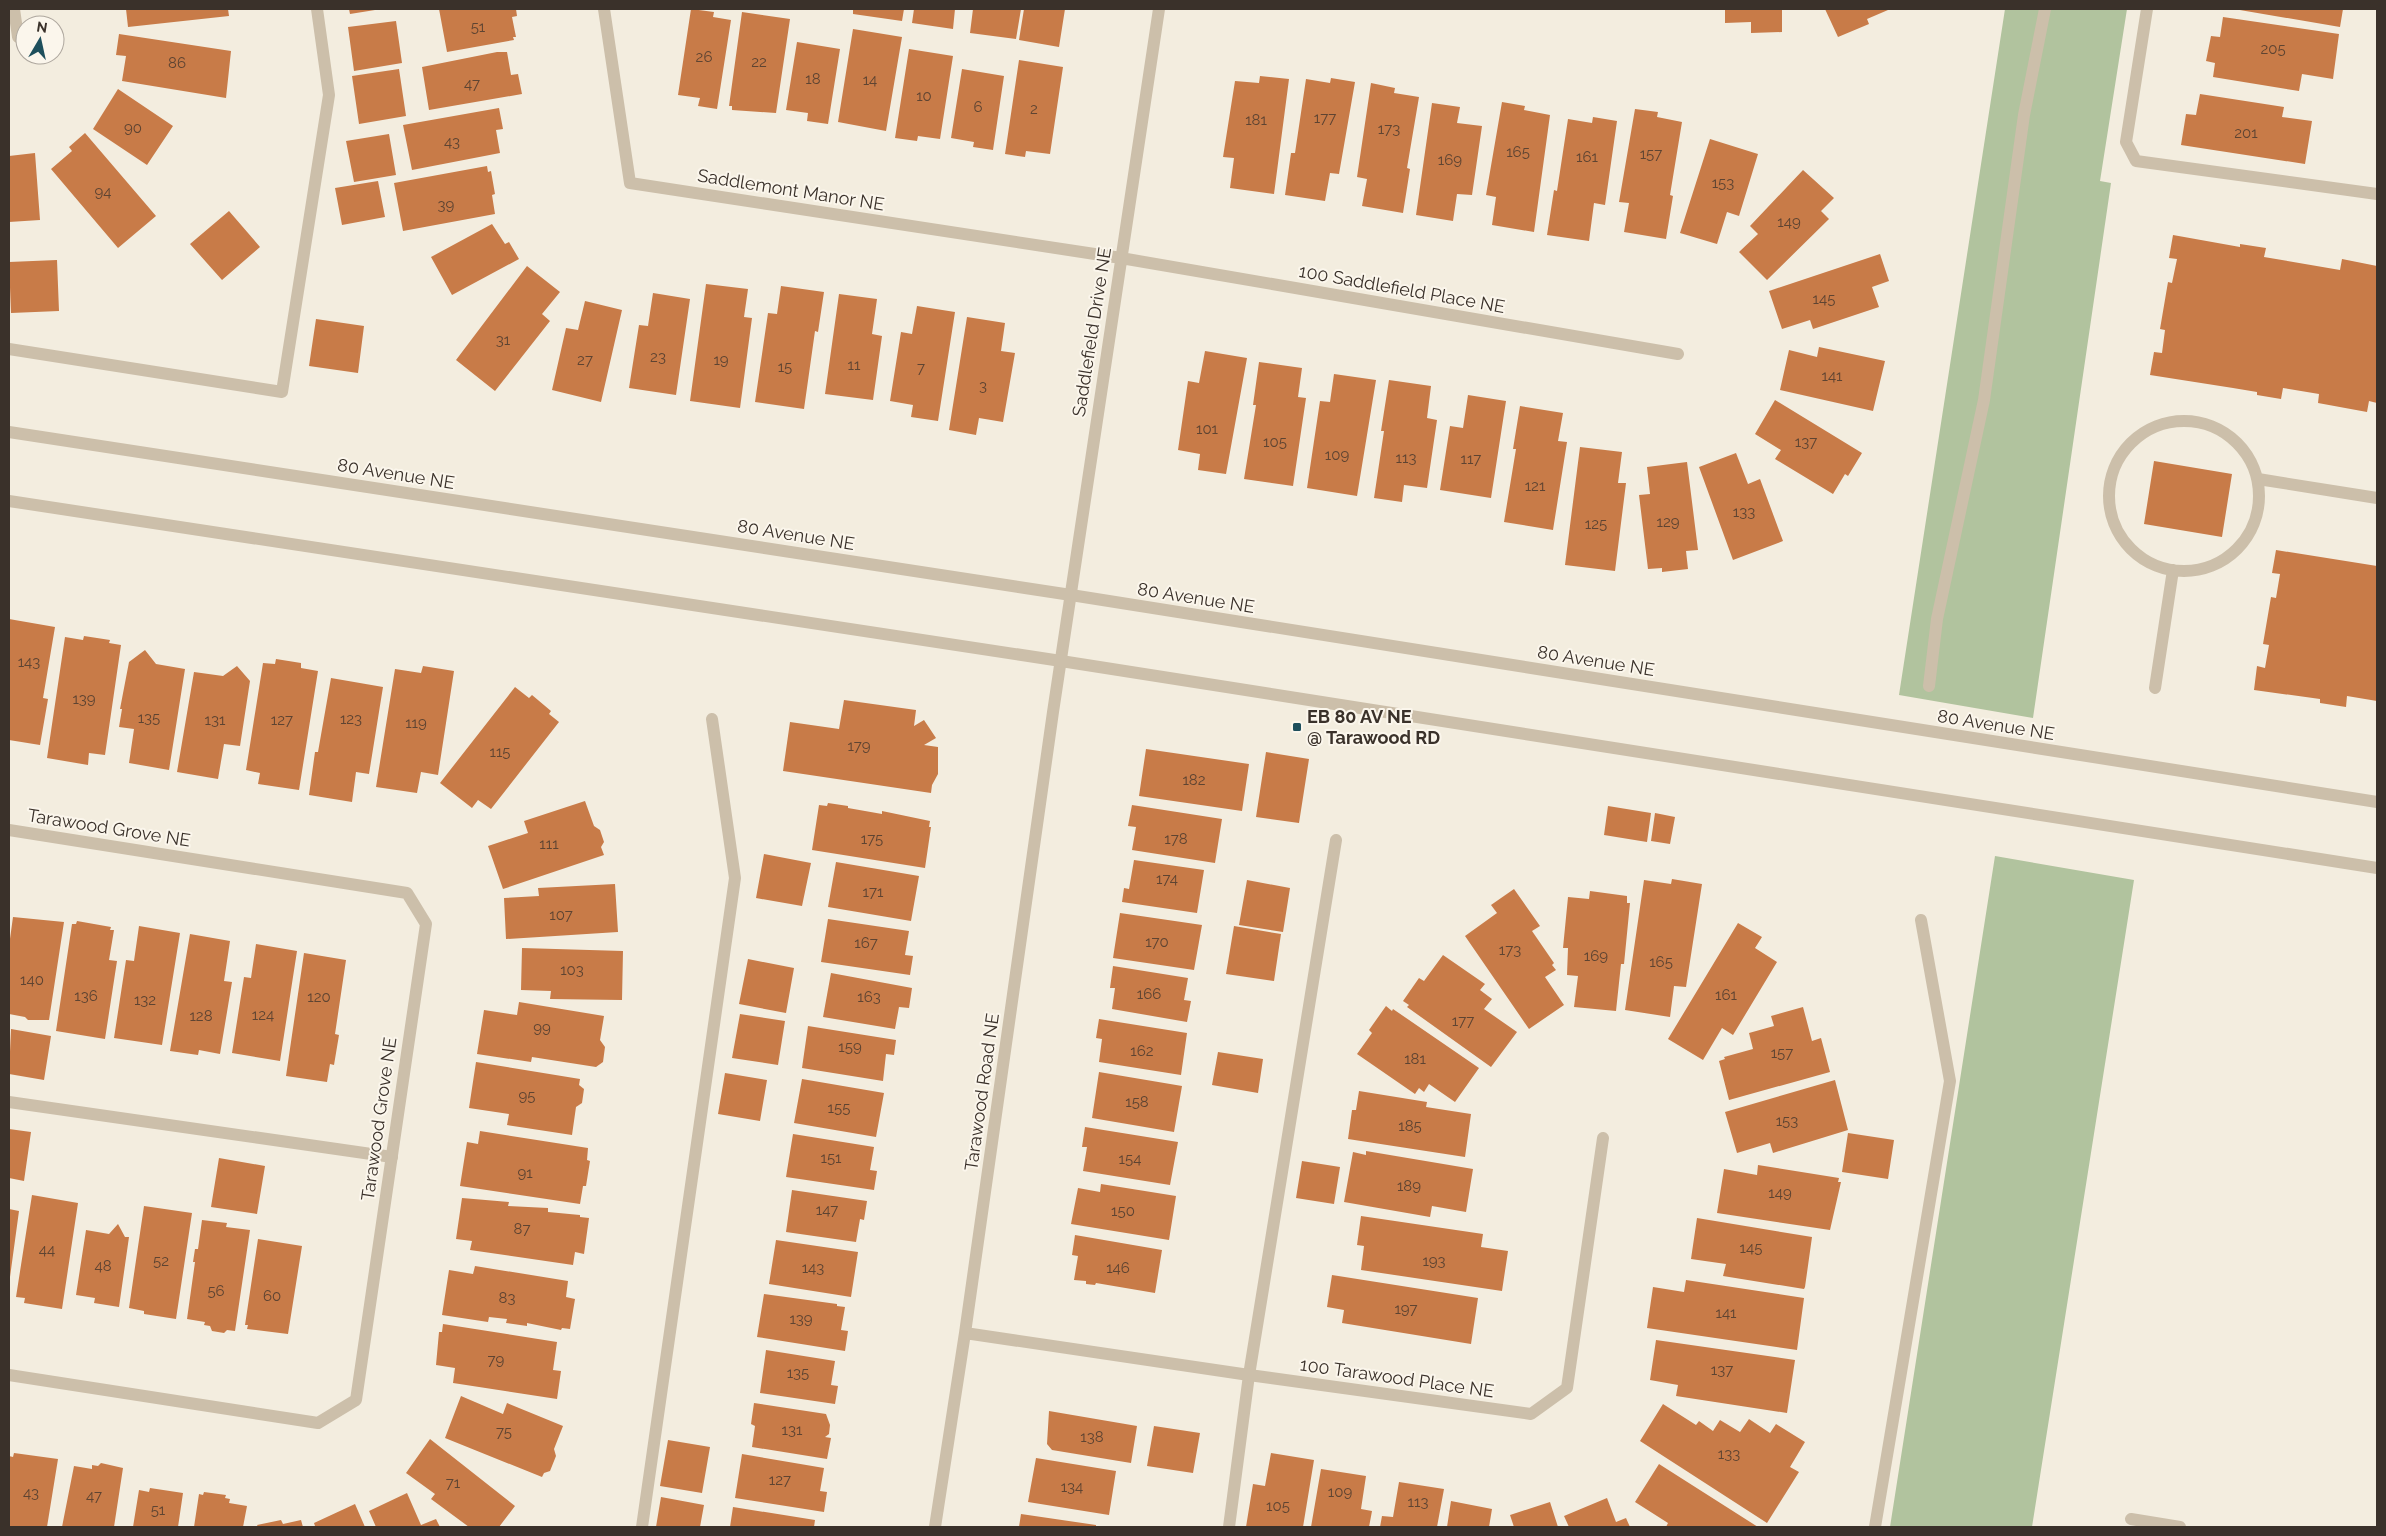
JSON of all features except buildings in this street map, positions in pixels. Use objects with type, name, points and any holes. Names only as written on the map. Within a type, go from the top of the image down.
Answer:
[{"type":"street","points":[[9,349],[282,392],[329,95],[317,9]]},
{"type":"street","name":"Saddlemont Manor NE","points":[[604,9],[630,183],[1121,258]]},
{"type":"street","name":"Saddlefield Drive NE","points":[[1061,661],[1159,9]]},
{"type":"street","points":[[1929,686],[1937,618],[1984,400],[2024,115],[2044,9]]},
{"type":"street","points":[[2147,9],[2126,142],[2136,161],[2377,194]]},
{"type":"street","name":"100 Saddlefield Place NE","points":[[1121,258],[1678,354]]},
{"type":"street","points":[[2190,420],[2213,426],[2233,439],[2249,457],[2258,479],[2259,502],[2254,525],[2242,545],[2224,560],[2202,569],[2173,570],[2156,566],[2136,554],[2120,536],[2111,515],[2109,491],[2114,468],[2126,447],[2144,431],[2166,422],[2190,420]]},
{"type":"street","name":"80 Avenue NE","points":[[9,432],[1071,595],[2377,802]]},
{"type":"street","points":[[2258,479],[2377,498]]},
{"type":"street","points":[[9,501],[1061,661],[2377,868]]},
{"type":"street","points":[[2155,688],[2173,570]]},
{"type":"street","name":"Tarawood Road NE","points":[[935,1527],[965,1333],[1061,661]]},
{"type":"street","points":[[642,1527],[735,878],[712,719]]},
{"type":"street","name":"Tarawood Grove NE","points":[[9,830],[407,893],[426,924],[356,1400],[318,1423],[9,1375]]},
{"type":"street","points":[[1229,1527],[1250,1376],[1336,840]]},
{"type":"street","points":[[1875,1527],[1950,1081],[1921,920]]},
{"type":"street","points":[[9,1102],[392,1157]]},
{"type":"street","name":"100 Tarawood Place NE","points":[[965,1333],[1250,1376],[1531,1414],[1567,1388],[1603,1138]]},
{"type":"street","points":[[2131,1519],[2180,1527]]},
{"type":"green space","points":[[2005,9],[2127,9],[2100,181],[2111,183],[2033,718],[1899,695]]},
{"type":"green space","points":[[1995,856],[2134,880],[2032,1527],[1890,1527]]},
{"type":"place","name":"EB 80 AV NE @ Tarawood RD","points":[[1297,727]]}]
